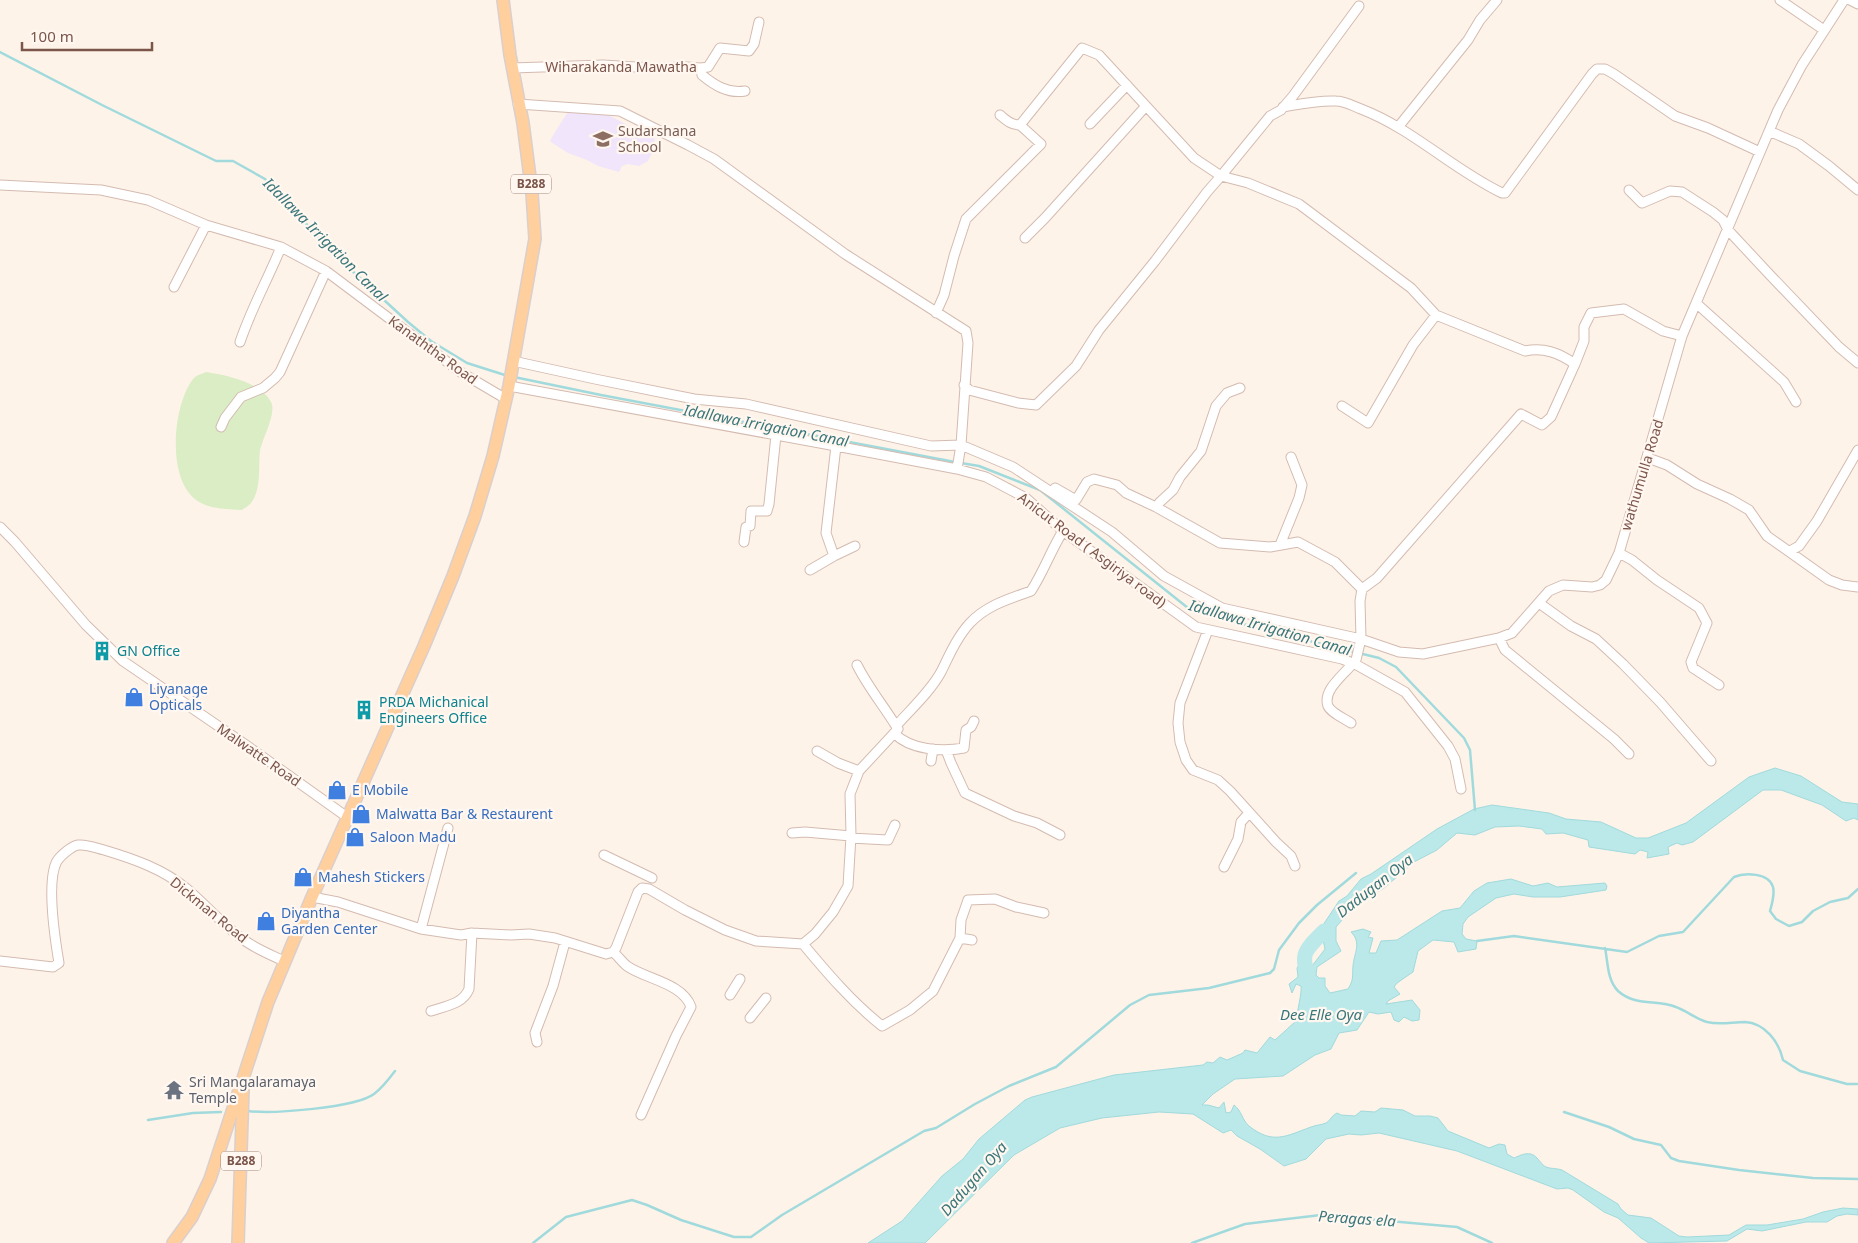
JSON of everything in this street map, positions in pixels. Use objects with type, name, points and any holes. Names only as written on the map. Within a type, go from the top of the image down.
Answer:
[{"type":"main road","name":"B288","points":[[238,1243],[243,1078],[259,1026],[284,961],[454,576],[492,460],[509,386],[535,240],[532,193],[523,123],[512,68],[504,0]]},
{"type":"main road","points":[[173,1243],[192,1217],[201,1200],[216,1162],[243,1078]]},
{"type":"main road","points":[[183,1243],[192,1217]]},
{"type":"street","points":[[1399,126],[1468,40],[1480,20],[1497,0]]},
{"type":"street","points":[[1780,0],[1824,30]]},
{"type":"street","name":"wathumulla Road","points":[[1013,467],[1112,532],[1164,576],[1222,608],[1399,652],[1423,654],[1499,638],[1512,633],[1549,591],[1562,585],[1600,585],[1606,580],[1619,553],[1682,336],[1778,110],[1802,65],[1844,0]]},
{"type":"street","points":[[1850,0],[1858,4]]},
{"type":"street","points":[[964,385],[969,390],[1018,403],[1036,405],[1076,366],[1099,330],[1145,274],[1207,192],[1270,116],[1283,107],[1359,6]]},
{"type":"street","name":"Wiharakanda Mawatha","points":[[512,68],[603,65],[653,68],[708,67],[720,48],[749,51],[754,44],[758,22]]},
{"type":"street","points":[[1020,125],[1082,48],[1099,55],[1194,158],[1221,176],[1248,183],[1299,204],[1412,288],[1436,315],[1525,351],[1539,348],[1561,354],[1576,364]]},
{"type":"street","points":[[1118,66],[1117,69],[1124,82]]},
{"type":"street","points":[[701,68],[702,75],[721,88],[738,92],[745,91]]},
{"type":"street","points":[[1283,107],[1338,101],[1377,115],[1399,126],[1497,191],[1505,193],[1592,74],[1597,69],[1605,69],[1675,116],[1708,128],[1760,152]]},
{"type":"street","points":[[1090,124],[1124,82]]},
{"type":"street","points":[[518,104],[620,111],[714,158],[845,254],[966,331],[968,343],[958,463]]},
{"type":"street","points":[[1025,238],[1146,106]]},
{"type":"street","points":[[936,313],[944,295],[966,220],[1041,144],[1020,125],[1014,125],[1000,115]]},
{"type":"street","points":[[1769,130],[1799,144],[1858,190]]},
{"type":"street","name":"Kanaththa Road","points":[[0,185],[101,190],[148,200],[206,225],[281,247],[326,271],[462,373],[506,400]]},
{"type":"street","points":[[1629,190],[1642,203],[1670,192],[1682,192],[1714,212],[1723,220],[1728,230],[1832,340],[1858,363]]},
{"type":"street","points":[[174,287],[206,225]]},
{"type":"street","points":[[240,342],[249,315],[269,278],[281,247]]},
{"type":"street","points":[[221,427],[241,397],[263,388],[280,372],[326,271]]},
{"type":"street","points":[[1696,303],[1784,382],[1796,402]]},
{"type":"street","points":[[1351,723],[1328,706],[1328,696],[1337,680],[1355,661],[1360,643],[1360,601],[1362,589],[1384,571],[1521,414],[1542,425],[1551,417],[1576,364],[1584,341],[1584,327],[1591,313],[1624,309],[1663,331],[1682,336]]},
{"type":"street","points":[[1342,406],[1368,423],[1413,346],[1436,315]]},
{"type":"street","points":[[513,360],[594,379],[694,399],[746,404],[931,446],[961,445],[1031,474],[1076,500],[1087,482],[1094,479],[1117,486],[1126,493],[1156,507],[1220,543],[1270,547],[1298,542],[1334,562],[1362,589]]},
{"type":"street","name":"Anicut Road ( Asgiriya road)","points":[[509,386],[836,446],[958,463],[1026,498],[1064,531],[1196,627],[1355,661],[1405,692],[1448,746],[1455,759],[1461,789]]},
{"type":"street","points":[[1156,507],[1173,490],[1180,477],[1201,450],[1216,406],[1227,393],[1240,388]]},
{"type":"street","points":[[744,542],[746,527],[750,526],[751,511],[767,511],[776,435]]},
{"type":"street","points":[[834,556],[826,534],[836,446]]},
{"type":"street","points":[[1790,551],[1799,546],[1817,521],[1858,450]]},
{"type":"street","points":[[1280,545],[1299,498],[1302,485],[1291,457]]},
{"type":"street","points":[[1648,458],[1668,465],[1696,484],[1730,499],[1749,510],[1768,536],[1829,580],[1842,585],[1858,587]]},
{"type":"street","name":"Malwatte Road","points":[[0,527],[86,626],[123,661],[347,817]]},
{"type":"street","points":[[312,897],[338,902],[421,929],[461,935],[472,933],[528,934],[555,938],[606,954],[613,952],[638,892],[642,888],[648,889],[716,926],[756,941],[803,944],[815,934],[833,912],[848,886],[851,837],[850,794],[858,772],[933,684],[948,656],[970,623],[996,603],[1031,591],[1044,570],[1052,548],[1064,531]]},
{"type":"street","points":[[810,570],[855,546]]},
{"type":"street","points":[[1619,553],[1632,560],[1657,580],[1699,608],[1707,623],[1691,662],[1693,668],[1719,685]]},
{"type":"street","points":[[1539,603],[1571,626],[1596,640],[1623,664],[1660,702],[1711,761]]},
{"type":"street","points":[[1208,630],[1180,703],[1178,723],[1180,742],[1186,760],[1193,770],[1218,780],[1291,856],[1295,866]]},
{"type":"street","points":[[1499,638],[1505,650],[1614,739],[1629,754]]},
{"type":"street","points":[[857,665],[871,689],[884,705],[899,739],[933,749],[964,748],[966,730],[971,727],[974,720]]},
{"type":"street","points":[[931,761],[933,749]]},
{"type":"street","points":[[946,750],[950,763],[965,793],[1014,816],[1037,823],[1060,835]]},
{"type":"street","points":[[817,751],[858,772]]},
{"type":"street","points":[[1224,867],[1241,833],[1242,822],[1249,813]]},
{"type":"street","points":[[792,833],[805,832],[888,840],[895,825]]},
{"type":"street","points":[[421,929],[448,828]]},
{"type":"street","name":"Dickman Road","points":[[0,962],[53,967],[59,962],[52,919],[53,875],[58,860],[64,853],[77,845],[89,846],[128,857],[153,867],[186,888],[244,940],[284,961]]},
{"type":"street","points":[[604,855],[652,878]]},
{"type":"street","points":[[803,944],[843,992],[882,1026],[910,1010],[933,992],[960,938],[961,920],[968,900],[995,899],[1016,907],[1044,913]]},
{"type":"street","points":[[431,1011],[462,1000],[466,995],[469,988],[472,933]]},
{"type":"street","points":[[960,938],[972,940]]},
{"type":"street","points":[[538,1042],[535,1033],[553,986],[555,972],[565,942]]},
{"type":"street","points":[[613,952],[627,966],[656,979],[686,997],[690,1007],[640,1116]]},
{"type":"street","points":[[730,995],[740,979]]},
{"type":"street","points":[[750,1018],[766,998]]},
{"type":"shaded area","name":"Sudarshana School","points":[[569,110],[605,113],[627,125],[655,136],[654,149],[648,161],[639,166],[628,164],[622,166],[619,172],[598,166],[568,153],[554,144],[550,141]]},
{"type":"green space","points":[[206,372],[223,375],[251,385],[259,389],[271,402],[271,418],[260,450],[257,491],[251,503],[242,510],[213,507],[200,502],[189,493],[182,482],[178,468],[176,436],[181,404],[193,379]]},
{"type":"water","name":"Dee Elle Oya","points":[[1775,768],[1801,776],[1842,802],[1858,804],[1858,820],[1854,818],[1846,821],[1822,805],[1781,790],[1763,790],[1693,842],[1682,845],[1677,843],[1668,847],[1669,854],[1647,858],[1648,852],[1640,850],[1635,854],[1589,847],[1588,840],[1563,833],[1546,834],[1542,829],[1519,826],[1495,827],[1475,835],[1457,833],[1437,850],[1414,862],[1383,889],[1358,902],[1336,927],[1336,941],[1341,951],[1317,967],[1316,975],[1319,978],[1325,978],[1325,986],[1330,993],[1348,989],[1351,983],[1357,944],[1351,932],[1363,929],[1371,932],[1368,937],[1373,938],[1369,953],[1376,953],[1381,941],[1397,940],[1442,911],[1460,908],[1474,891],[1487,883],[1511,879],[1533,886],[1548,883],[1557,887],[1605,883],[1607,886],[1606,890],[1560,897],[1533,897],[1514,894],[1496,898],[1468,917],[1463,924],[1462,934],[1466,939],[1477,941],[1476,949],[1458,952],[1454,942],[1433,940],[1418,951],[1413,972],[1394,987],[1400,994],[1386,1004],[1412,1000],[1420,1010],[1419,1020],[1412,1021],[1404,1017],[1399,1022],[1394,1020],[1391,1012],[1378,1014],[1369,1012],[1357,1030],[1339,1033],[1331,1049],[1315,1055],[1283,1076],[1235,1079],[1213,1094],[1202,1105],[1219,1108],[1224,1102],[1226,1113],[1231,1112],[1234,1105],[1249,1126],[1258,1132],[1273,1137],[1287,1136],[1326,1123],[1337,1113],[1355,1116],[1361,1111],[1375,1112],[1381,1108],[1403,1110],[1415,1116],[1438,1118],[1448,1131],[1489,1148],[1499,1144],[1505,1145],[1507,1154],[1514,1158],[1531,1154],[1546,1167],[1562,1170],[1618,1204],[1628,1215],[1651,1218],[1679,1236],[1729,1235],[1746,1225],[1767,1225],[1803,1219],[1843,1208],[1858,1209],[1858,1215],[1847,1214],[1837,1216],[1827,1222],[1806,1222],[1762,1231],[1747,1229],[1727,1241],[1649,1243],[1618,1218],[1604,1212],[1573,1190],[1568,1188],[1557,1189],[1457,1151],[1379,1133],[1349,1134],[1326,1139],[1306,1159],[1284,1166],[1237,1136],[1231,1130],[1223,1133],[1193,1114],[1159,1112],[1102,1118],[1060,1128],[1014,1155],[925,1243],[868,1243],[902,1221],[942,1176],[963,1159],[979,1139],[1025,1100],[1114,1075],[1203,1065],[1207,1062],[1213,1063],[1220,1057],[1227,1060],[1243,1053],[1245,1050],[1257,1053],[1270,1037],[1275,1040],[1296,1021],[1301,986],[1296,984],[1292,993],[1289,984],[1298,977],[1297,968],[1301,962],[1303,964],[1308,962],[1309,966],[1312,966],[1325,949],[1323,940],[1314,949],[1309,946],[1339,901],[1347,896],[1361,879],[1437,829],[1474,809],[1492,805],[1549,813],[1566,819],[1601,822],[1636,838],[1648,838],[1686,823],[1749,777]]},
{"type":"waterway","name":"Idallawa Irrigation Canal","points":[[0,52],[216,161],[233,161],[265,179],[336,256],[431,341],[467,363],[508,376]]},
{"type":"waterway","name":"Idallawa Irrigation Canal","points":[[514,377],[955,462]]},
{"type":"waterway","name":"Idallawa Irrigation Canal","points":[[961,463],[979,466],[1040,490],[1188,608],[1257,628],[1379,658],[1396,667],[1464,738],[1470,750],[1475,810]]},
{"type":"waterway","points":[[533,1243],[566,1217],[632,1200],[681,1220],[734,1237],[751,1237],[782,1215],[924,1131],[936,1128],[1009,1086],[1056,1067],[1130,1005],[1149,995],[1209,988],[1270,973],[1274,969],[1279,950],[1299,923],[1317,905],[1356,873]]},
{"type":"waterway","points":[[1477,941],[1514,936],[1627,952],[1659,936],[1683,932],[1734,877],[1739,875],[1762,876],[1771,882],[1774,893],[1770,911],[1776,919],[1789,926],[1802,922],[1813,911],[1830,902],[1848,898],[1858,889]]},
{"type":"waterway","name":"Dadugan Oya","points":[[1310,982],[1305,965],[1305,954],[1324,931]]},
{"type":"waterway","points":[[1605,948],[1608,971],[1614,987],[1625,996],[1639,1001],[1669,1005],[1707,1022],[1752,1023],[1765,1030],[1774,1040],[1783,1060],[1800,1071],[1847,1084],[1858,1084]]},
{"type":"waterway","points":[[248,1111],[293,1111],[350,1103],[374,1094],[395,1071]]},
{"type":"waterway","points":[[148,1120],[193,1113],[221,1112]]},
{"type":"waterway","points":[[1564,1112],[1609,1127],[1634,1139],[1661,1145],[1671,1158],[1679,1161],[1813,1178],[1858,1179]]},
{"type":"waterway","name":"Peragas ela","points":[[1192,1243],[1245,1224],[1321,1215],[1457,1227],[1492,1243]]},
{"type":"place","name":"Sudarshana School","points":[[603,139]]},
{"type":"place","name":"GN Office","points":[[102,651]]},
{"type":"place","name":"Liyanage Opticals","points":[[134,697]]},
{"type":"place","name":"PRDA Michanical Engineers Office","points":[[364,710]]},
{"type":"place","name":"E Mobile","points":[[337,790]]},
{"type":"place","name":"Malwatta Bar & Restaurent","points":[[361,814]]},
{"type":"place","name":"Saloon Madu","points":[[355,837]]},
{"type":"place","name":"Mahesh Stickers","points":[[303,877]]},
{"type":"place","name":"Diyantha Garden Center","points":[[266,921]]},
{"type":"place","name":"Sri Mangalaramaya Temple","points":[[174,1090]]}]
